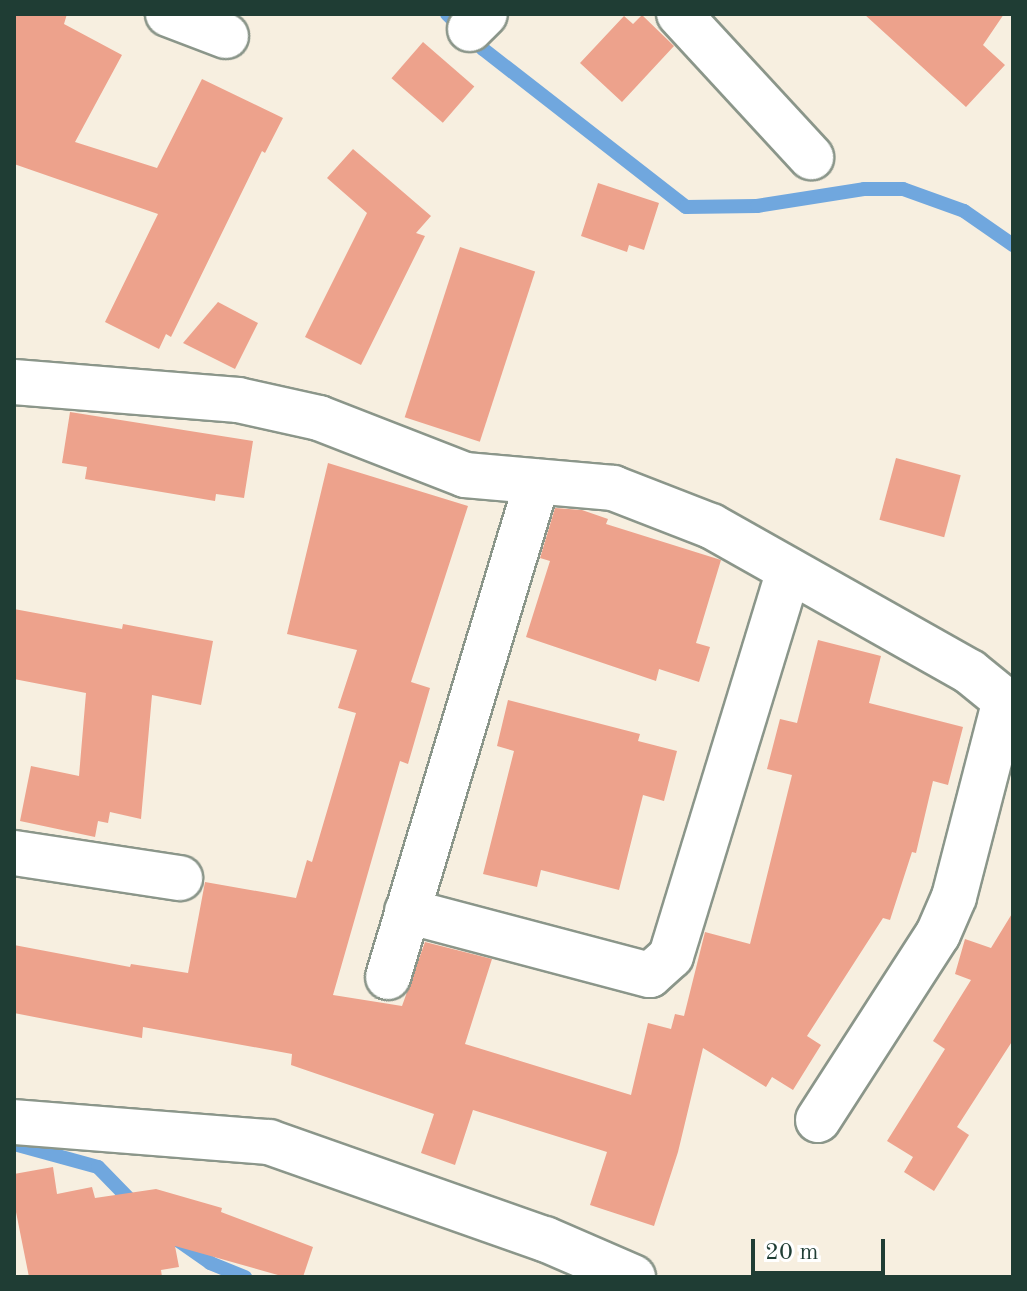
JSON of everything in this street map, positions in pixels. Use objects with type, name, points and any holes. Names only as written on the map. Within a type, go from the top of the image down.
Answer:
[{"type":"street","points":[[168,14],[226,36]]},
{"type":"street","points":[[679,14],[811,157]]},
{"type":"street","points":[[14,382],[238,400],[319,418],[465,475],[613,488],[711,526],[970,672],[1009,703],[954,897],[938,934],[818,1120]]},
{"type":"street","points":[[388,977],[537,482]]},
{"type":"street","points":[[407,911],[650,975],[671,956],[789,571]]},
{"type":"street","points":[[14,853],[180,878]]},
{"type":"street","points":[[14,1122],[56,1128],[269,1142],[545,1239],[633,1277]]},
{"type":"building","points":[[14,14],[67,14],[64,24],[122,55],[75,142],[157,168],[202,79],[283,118],[265,153],[262,151],[171,337],[166,334],[159,349],[105,322],[158,214],[14,164]]},
{"type":"building","points":[[864,14],[1004,14],[983,45],[1005,65],[966,107]]},
{"type":"building","points":[[642,15],[674,46],[622,102],[580,63],[624,16],[633,24]]},
{"type":"building","points":[[423,42],[474,87],[443,123],[392,78]]},
{"type":"building","points":[[353,149],[431,216],[416,233],[425,236],[361,365],[305,337],[367,213],[327,178]]},
{"type":"building","points":[[598,183],[659,203],[644,250],[629,245],[627,252],[581,236]]},
{"type":"building","points":[[460,247],[535,271],[480,442],[405,417]]},
{"type":"building","points":[[218,302],[258,323],[235,369],[183,343]]},
{"type":"building","points":[[70,412],[253,441],[244,498],[216,494],[215,501],[85,479],[87,467],[62,463]]},
{"type":"building","points":[[896,458],[961,475],[944,537],[879,520]]},
{"type":"building","points":[[328,463],[468,506],[411,682],[430,688],[408,764],[400,761],[333,995],[402,1006],[425,942],[492,959],[465,1044],[631,1095],[648,1023],[671,1029],[675,1014],[684,1016],[705,932],[750,944],[792,775],[767,769],[780,719],[797,723],[818,640],[881,656],[869,703],[963,727],[948,785],[933,781],[916,853],[912,852],[890,920],[883,918],[807,1036],[821,1045],[793,1090],[772,1077],[766,1087],[703,1048],[678,1152],[654,1226],[590,1205],[607,1152],[473,1110],[455,1165],[421,1153],[434,1114],[291,1065],[292,1054],[143,1027],[142,1038],[14,1013],[14,945],[130,967],[131,964],[188,973],[205,882],[296,898],[307,860],[312,862],[356,713],[338,708],[357,650],[287,634]]},
{"type":"building","points":[[555,508],[582,510],[608,519],[606,524],[721,560],[696,643],[710,647],[699,682],[659,669],[656,681],[526,637],[550,561],[540,558]]},
{"type":"building","points":[[14,609],[122,629],[123,624],[213,641],[201,705],[152,695],[141,819],[110,812],[108,823],[98,821],[95,837],[20,821],[31,766],[79,776],[86,693],[14,679]]},
{"type":"building","points":[[508,700],[640,734],[638,741],[677,751],[664,801],[643,795],[619,890],[541,870],[537,887],[483,874],[514,751],[497,746]]},
{"type":"building","points":[[1013,912],[1013,1040],[957,1127],[969,1135],[934,1191],[904,1172],[913,1157],[887,1141],[945,1049],[933,1041],[971,980],[955,974],[965,939],[991,948]]},
{"type":"building","points":[[53,1167],[57,1194],[92,1187],[95,1198],[156,1189],[222,1208],[221,1212],[313,1247],[303,1277],[285,1277],[175,1246],[179,1267],[161,1270],[162,1277],[29,1277],[14,1202],[14,1174]]},
{"type":"waterway","points":[[447,14],[483,49],[686,207],[757,206],[864,189],[903,189],[964,211],[1013,245]]},
{"type":"waterway","points":[[14,1144],[98,1167],[135,1205]]},
{"type":"waterway","points":[[179,1241],[210,1263],[245,1277]]}]
